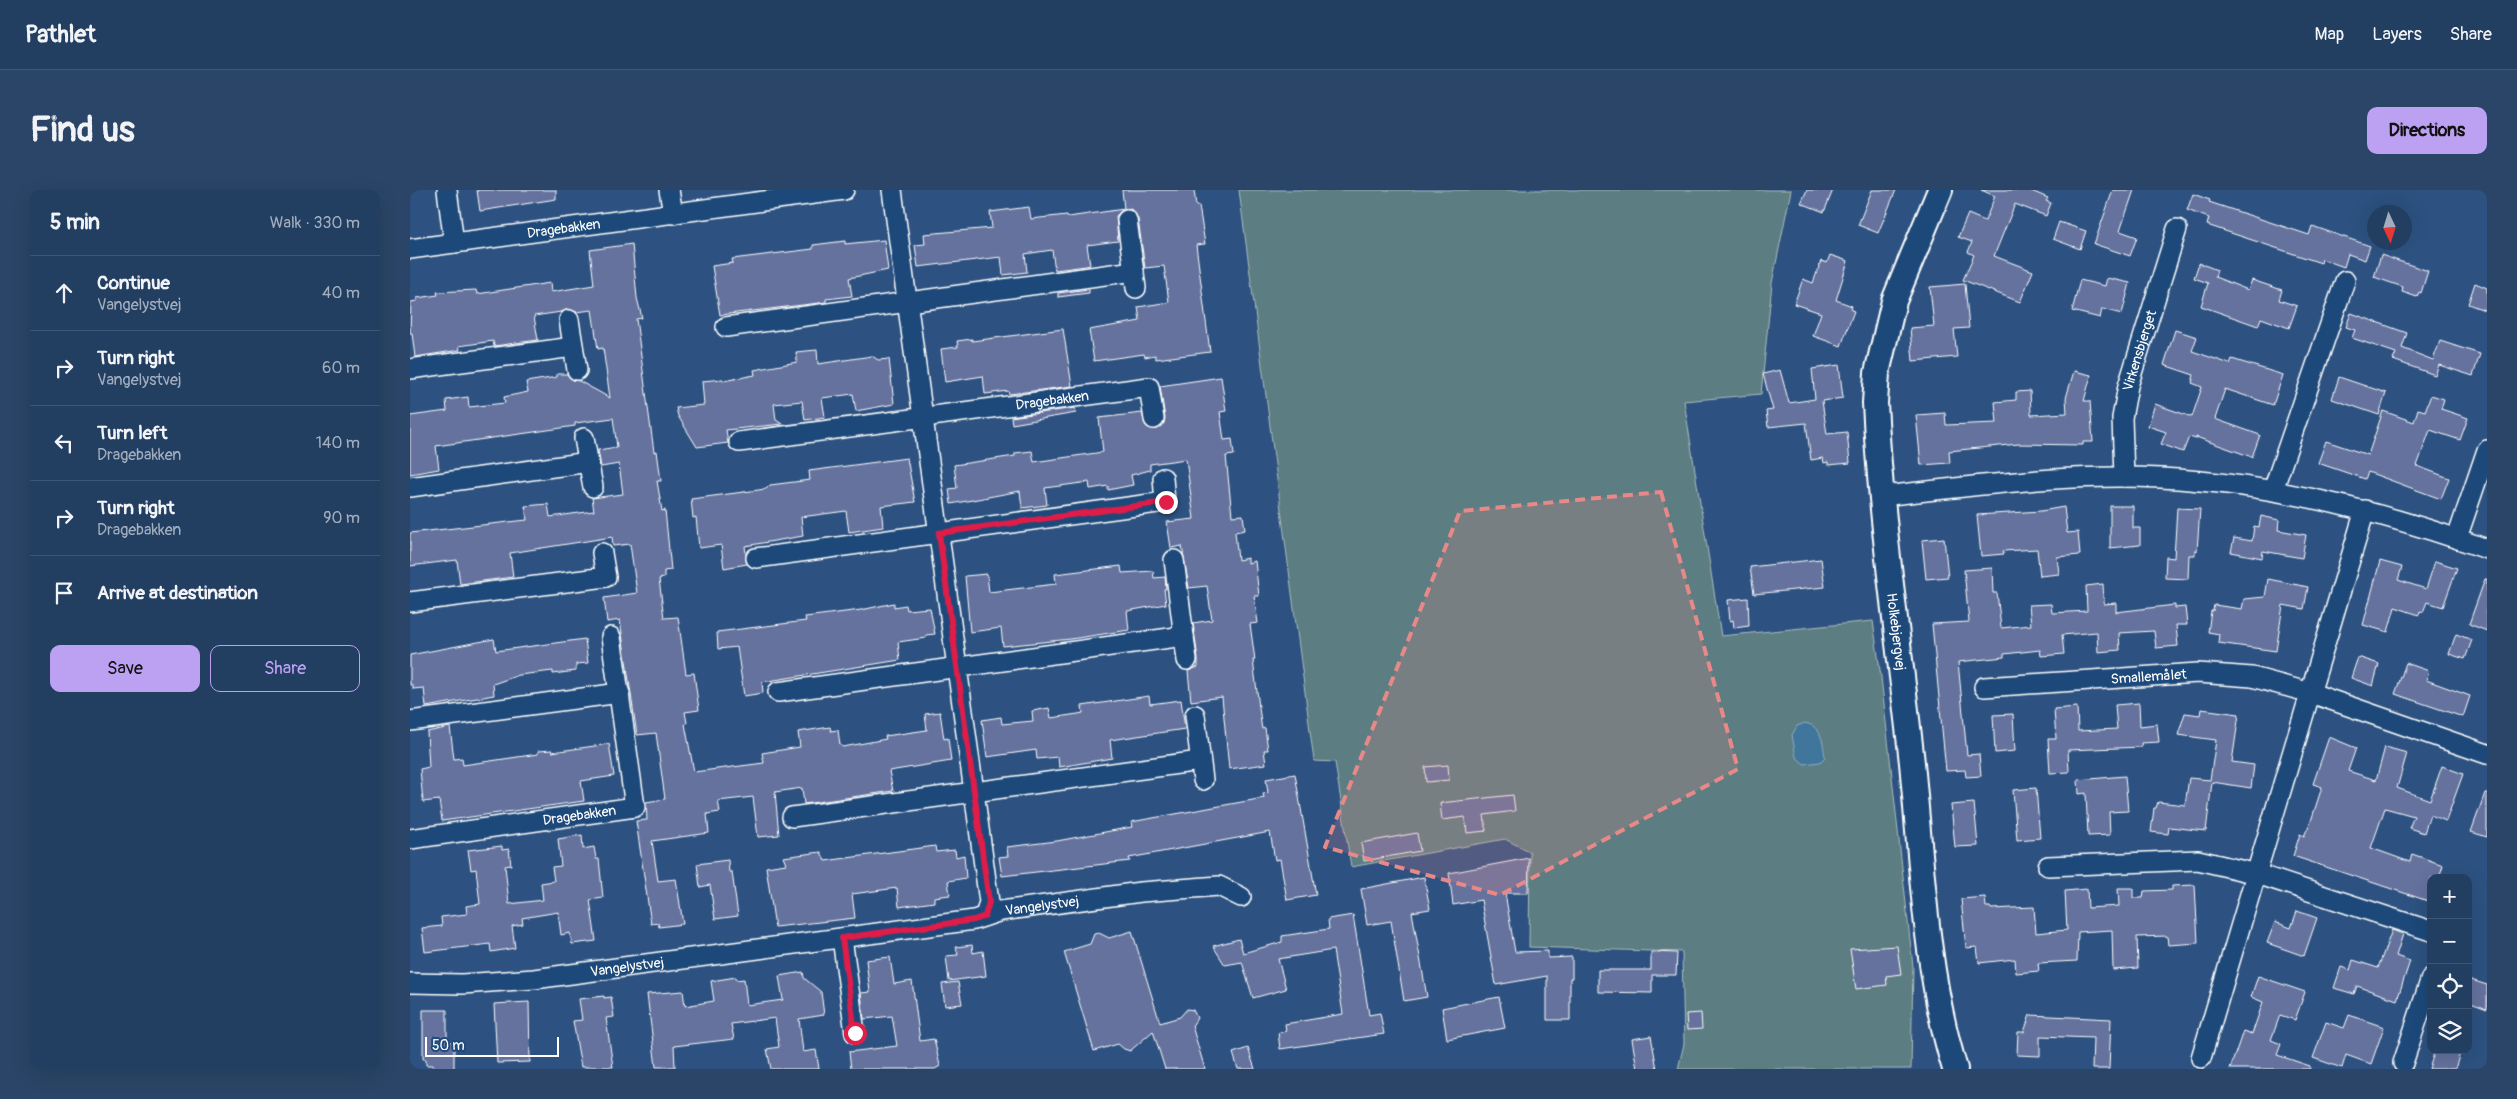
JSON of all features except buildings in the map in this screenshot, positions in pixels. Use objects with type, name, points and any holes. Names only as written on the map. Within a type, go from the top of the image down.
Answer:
[{"type":"street","points":[[447,190],[454,243]]},
{"type":"street","points":[[669,190],[673,214]]},
{"type":"street","name":"Dragebakken","points":[[410,249],[844,190]]},
{"type":"street","points":[[892,190],[989,902],[985,916]]},
{"type":"street","name":"Holkebjergvej","points":[[1937,193],[1894,300],[1877,373],[1875,403],[1892,593],[1930,943],[1941,1014],[1955,1069]]},
{"type":"street","points":[[726,327],[907,302],[1135,279],[1127,220]]},
{"type":"street","name":"Virkensbjerget","points":[[2124,477],[2122,418],[2128,386],[2177,229]]},
{"type":"street","points":[[2273,490],[2345,281]]},
{"type":"street","points":[[569,320],[577,370]]},
{"type":"street","points":[[410,369],[573,347]]},
{"type":"street","name":"Dragebakken","points":[[739,442],[1150,387],[1154,419]]},
{"type":"street","points":[[584,438],[593,487]]},
{"type":"street","points":[[2456,538],[2487,450]]},
{"type":"street","points":[[410,487],[588,462]]},
{"type":"street","points":[[1884,496],[1999,484],[2124,477],[2199,480],[2273,490],[2365,510],[2487,549]]},
{"type":"street","points":[[756,558],[1166,502],[1163,478]]},
{"type":"street","points":[[2201,1058],[2365,510]]},
{"type":"street","points":[[410,602],[606,577],[602,553]]},
{"type":"street","points":[[1174,560],[1187,660]]},
{"type":"street","points":[[778,692],[1184,636]]},
{"type":"street","name":"Dragebakken","points":[[410,839],[635,807],[611,637]]},
{"type":"street","name":"Smallemålet","points":[[1984,687],[2198,673],[2252,677],[2311,693],[2487,754]]},
{"type":"street","points":[[410,721],[620,693]]},
{"type":"street","points":[[1194,715],[1203,780]]},
{"type":"street","points":[[792,817],[1200,761]]},
{"type":"street","points":[[2048,866],[2198,860],[2257,874],[2427,930]]},
{"type":"street","name":"Vangelystvej","points":[[410,982],[462,984],[534,979],[974,920],[1011,910],[1161,891],[1219,886],[1241,897]]},
{"type":"street","points":[[842,938],[855,1033]]},
{"type":"street","points":[[2403,1063],[2427,990]]},
{"type":"highlighted area","points":[[1661,492],[1738,769],[1500,895],[1325,847],[1460,511]]},
{"type":"green space","points":[[1239,190],[1791,190],[1772,283],[1761,394],[1684,401],[1721,636],[1873,621],[1881,677],[1913,967],[1911,1069],[1678,1069],[1684,1044],[1682,952],[1529,947],[1530,852],[1505,839],[1351,867],[1335,762],[1314,761]]},
{"type":"water","points":[[1805,723],[1815,728],[1821,736],[1825,757],[1820,762],[1804,764],[1796,757],[1792,735],[1797,726]]},
{"type":"route","points":[[855,1033],[842,938],[974,920],[985,916],[989,902],[939,533],[1166,502]]}]
